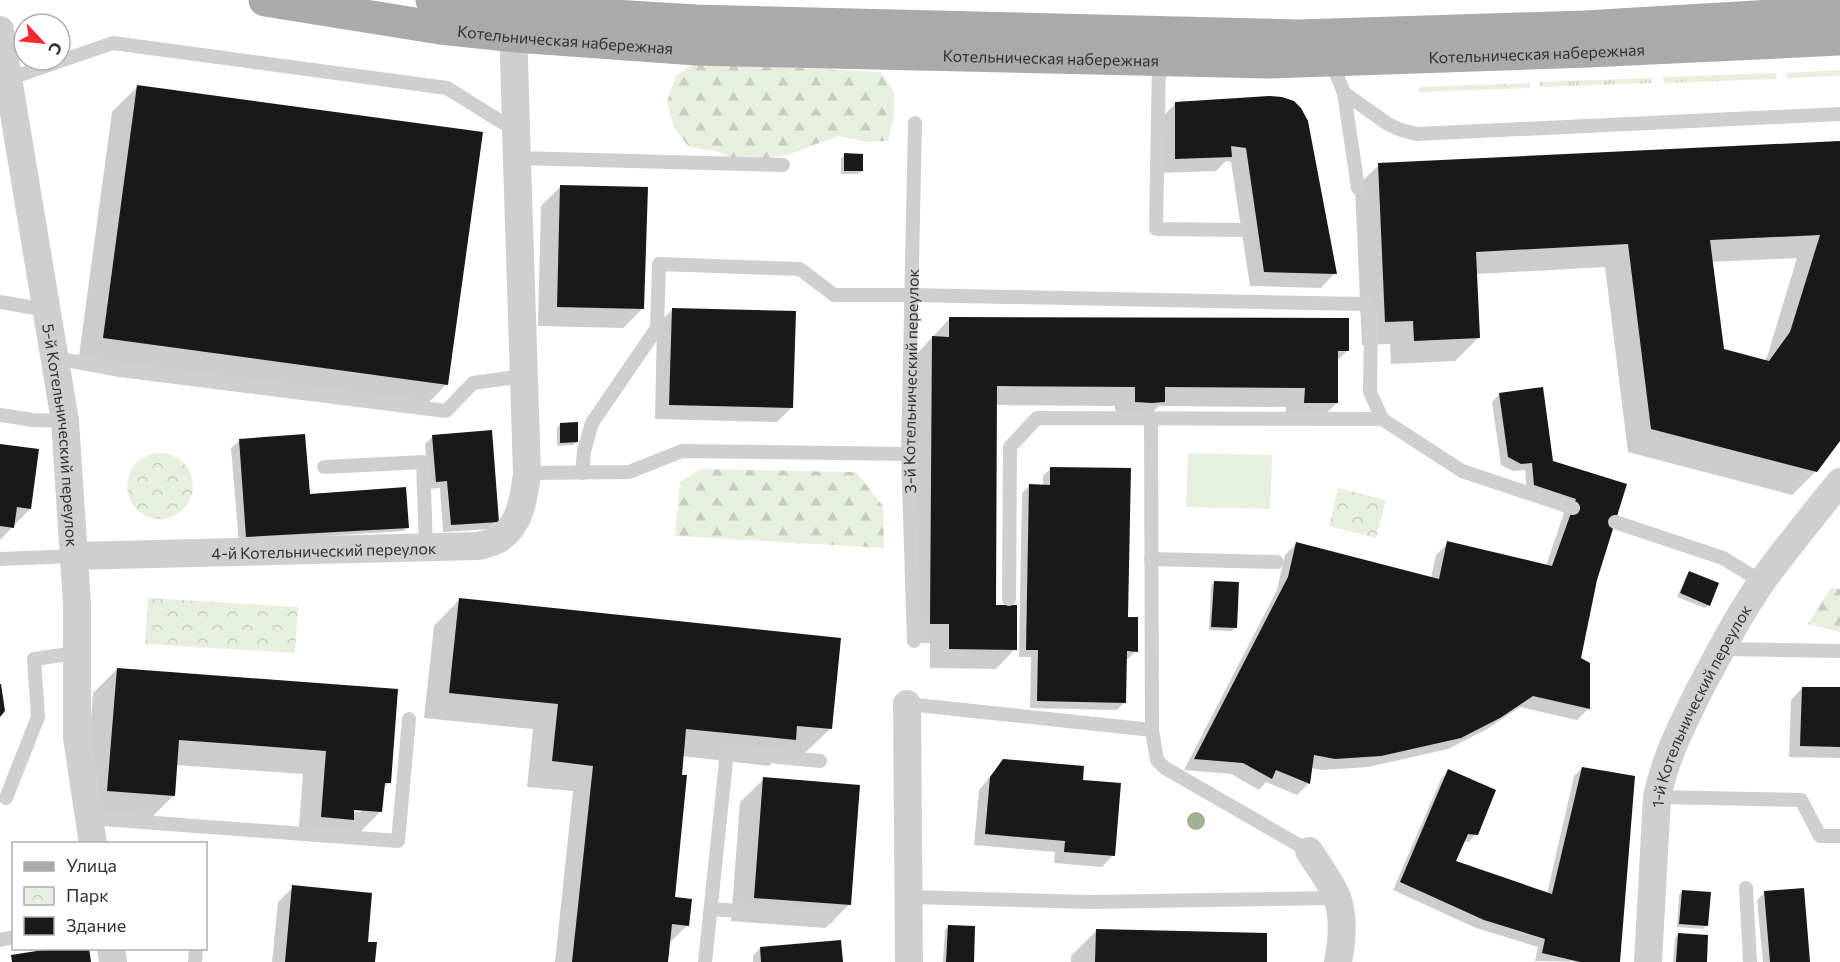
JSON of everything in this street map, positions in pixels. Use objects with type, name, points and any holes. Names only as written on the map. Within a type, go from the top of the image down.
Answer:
[{"type":"main road","name":"Котельническая набережная","points":[[265,0],[440,28],[517,23],[695,21],[1299,36],[1585,27],[1840,12]]},
{"type":"main road","name":"Котельническая набережная","points":[[432,0],[517,23],[696,49],[1268,62],[1588,51],[1840,39]]},
{"type":"street","name":"4-й Котельнический переулок","points":[[74,556],[479,546],[498,539],[513,524],[522,507],[527,473],[516,144],[517,23]]},
{"type":"street","name":"5-й Котельнический переулок","points":[[0,30],[64,421],[77,604],[77,738],[90,831]]},
{"type":"street","name":"1-й Котельнический переулок","points":[[1648,962],[1658,797],[1662,773],[1673,744],[1722,649],[1762,582],[1840,482]]},
{"type":"street","points":[[907,704],[909,962]]},
{"type":"street","points":[[1309,851],[1337,898],[1341,916],[1342,943],[1338,962]]},
{"type":"lane","points":[[8,79],[112,43],[447,88],[516,144],[783,165]]},
{"type":"lane","points":[[1158,59],[1156,229],[1241,230]]},
{"type":"lane","points":[[1331,60],[1344,93],[1358,188]]},
{"type":"lane","points":[[1344,93],[1388,124],[1417,134],[1840,114]]},
{"type":"lane","name":"3-й Котельнический переулок","points":[[914,641],[908,454],[915,123]]},
{"type":"lane","points":[[582,473],[584,451],[592,423],[657,328],[659,264],[800,269],[834,295],[1364,304],[1371,317],[1370,392],[1382,419]]},
{"type":"lane","points":[[0,302],[47,310]]},
{"type":"lane","points":[[55,358],[120,370],[446,411],[473,383],[523,376]]},
{"type":"lane","points":[[0,415],[33,420],[64,421]]},
{"type":"lane","points":[[1009,598],[1010,447],[1037,418],[1382,419],[1462,471],[1573,508]]},
{"type":"lane","points":[[1152,418],[1152,730],[1157,760],[1165,768],[1309,851]]},
{"type":"lane","points":[[527,473],[629,472],[682,451],[908,454]]},
{"type":"lane","points":[[324,467],[423,462],[426,546]]},
{"type":"lane","points":[[1615,522],[1723,558],[1762,582]]},
{"type":"lane","points":[[0,559],[74,556]]},
{"type":"lane","points":[[1151,559],[1277,561]]},
{"type":"lane","points":[[1722,649],[1840,651]]},
{"type":"lane","points":[[6,798],[38,717],[34,659],[76,653]]},
{"type":"lane","points":[[907,704],[1152,730]]},
{"type":"lane","points":[[90,831],[398,841],[409,719]]},
{"type":"lane","points":[[705,962],[727,752],[820,761]]},
{"type":"lane","points":[[1658,797],[1801,800],[1820,836],[1840,836]]},
{"type":"lane","points":[[1746,888],[1750,962]]},
{"type":"lane","points":[[908,897],[1089,902],[1337,898]]},
{"type":"lane","points":[[711,909],[828,917]]},
{"type":"green space","points":[[697,63],[880,72],[894,91],[894,116],[888,141],[866,142],[840,136],[791,154],[741,161],[716,151],[689,147],[674,128],[667,102],[676,75]]},
{"type":"green space","points":[[1840,70],[1840,76],[1787,78],[1787,73]]},
{"type":"green space","points":[[1776,73],[1777,79],[1664,83],[1663,77]]},
{"type":"green space","points":[[1652,78],[1652,83],[1540,87],[1539,82]]},
{"type":"green space","points":[[1530,83],[1530,88],[1419,92],[1419,87]]},
{"type":"green space","points":[[166,453],[184,462],[191,473],[193,486],[191,499],[184,510],[173,517],[154,519],[136,510],[129,499],[127,480],[136,462],[147,455]]},
{"type":"green space","points":[[1188,453],[1272,455],[1270,509],[1186,507]]},
{"type":"green space","points":[[701,469],[856,472],[883,506],[884,548],[675,536],[680,482]]},
{"type":"green space","points":[[1338,488],[1386,500],[1376,538],[1329,526]]},
{"type":"green space","points":[[1831,588],[1840,589],[1840,632],[1808,624]]},
{"type":"green space","points":[[148,598],[298,607],[295,653],[145,644]]},
{"type":"building","points":[[137,85],[483,132],[448,385],[103,338]]},
{"type":"building","points":[[1269,96],[1294,101],[1308,121],[1337,274],[1264,272],[1246,148],[1231,146],[1232,157],[1175,159],[1175,102]]},
{"type":"building","points":[[1840,141],[1840,441],[1817,472],[1651,429],[1628,244],[1476,252],[1480,338],[1414,341],[1413,321],[1385,322],[1378,163]],"holes":[[[1820,235],[1790,332],[1769,361],[1724,349],[1710,240]]]},
{"type":"building","points":[[844,153],[863,154],[863,171],[844,171]]},
{"type":"building","points":[[560,185],[648,187],[644,309],[557,307]]},
{"type":"building","points":[[672,308],[796,311],[793,408],[669,405]]},
{"type":"building","points":[[949,317],[1349,318],[1349,351],[1338,351],[1338,403],[1304,403],[1305,388],[1165,387],[1165,402],[1151,403],[1135,402],[1135,387],[997,386],[996,605],[1017,605],[1017,650],[949,649],[949,624],[930,624],[932,336],[949,337]]},
{"type":"building","points":[[1543,387],[1553,461],[1627,484],[1597,580],[1581,658],[1590,663],[1590,709],[1533,696],[1500,718],[1461,738],[1381,756],[1335,759],[1314,755],[1310,784],[1276,770],[1272,779],[1243,763],[1194,759],[1288,577],[1296,542],[1439,579],[1447,541],[1552,566],[1576,499],[1534,485],[1532,463],[1521,464],[1508,457],[1499,393]]},
{"type":"building","points":[[578,422],[578,442],[560,443],[560,423]]},
{"type":"building","points":[[492,430],[499,522],[451,525],[447,481],[436,482],[432,435]]},
{"type":"building","points":[[305,434],[310,494],[406,487],[409,528],[246,537],[239,439]]},
{"type":"building","points":[[0,444],[39,449],[31,509],[17,507],[14,528],[0,526]]},
{"type":"building","points":[[1050,467],[1131,468],[1128,617],[1138,617],[1138,652],[1127,651],[1126,703],[1037,701],[1038,650],[1026,650],[1029,484],[1050,485]]},
{"type":"building","points":[[1689,571],[1719,583],[1710,606],[1680,593]]},
{"type":"building","points":[[1214,581],[1239,582],[1237,628],[1211,627]]},
{"type":"building","points":[[459,598],[841,638],[832,729],[797,726],[796,740],[686,729],[682,775],[687,775],[675,897],[692,899],[689,926],[672,924],[668,962],[572,962],[593,766],[552,761],[558,704],[449,693]]},
{"type":"building","points":[[117,668],[398,689],[391,783],[385,783],[382,812],[354,810],[354,820],[321,817],[326,751],[248,745],[179,740],[175,796],[107,791]]},
{"type":"building","points":[[0,684],[5,711],[0,717]]},
{"type":"building","points":[[1802,687],[1840,687],[1840,747],[1800,746]]},
{"type":"building","points":[[1003,759],[1084,766],[1083,780],[1121,783],[1115,856],[1064,852],[1065,841],[985,834],[990,777]]},
{"type":"building","points":[[1582,767],[1635,776],[1620,962],[1580,962],[1542,953],[1545,939],[1484,920],[1400,882],[1448,769],[1496,790],[1478,835],[1468,834],[1456,861],[1552,894]]},
{"type":"building","points":[[763,777],[860,785],[851,905],[754,898]]},
{"type":"building","points":[[292,885],[372,893],[368,942],[377,942],[375,962],[285,962]]},
{"type":"building","points":[[1804,888],[1810,962],[1770,962],[1764,891]]},
{"type":"building","points":[[1682,890],[1711,892],[1708,926],[1679,924]]},
{"type":"building","points":[[948,925],[975,926],[974,962],[946,962]]},
{"type":"building","points":[[1096,929],[1267,933],[1267,962],[1095,962]]},
{"type":"building","points":[[1678,933],[1708,935],[1707,962],[1676,962]]},
{"type":"building","points":[[841,940],[843,962],[761,962],[760,947]]},
{"type":"building","points":[[43,950],[89,950],[91,962],[12,962],[11,955]]}]
